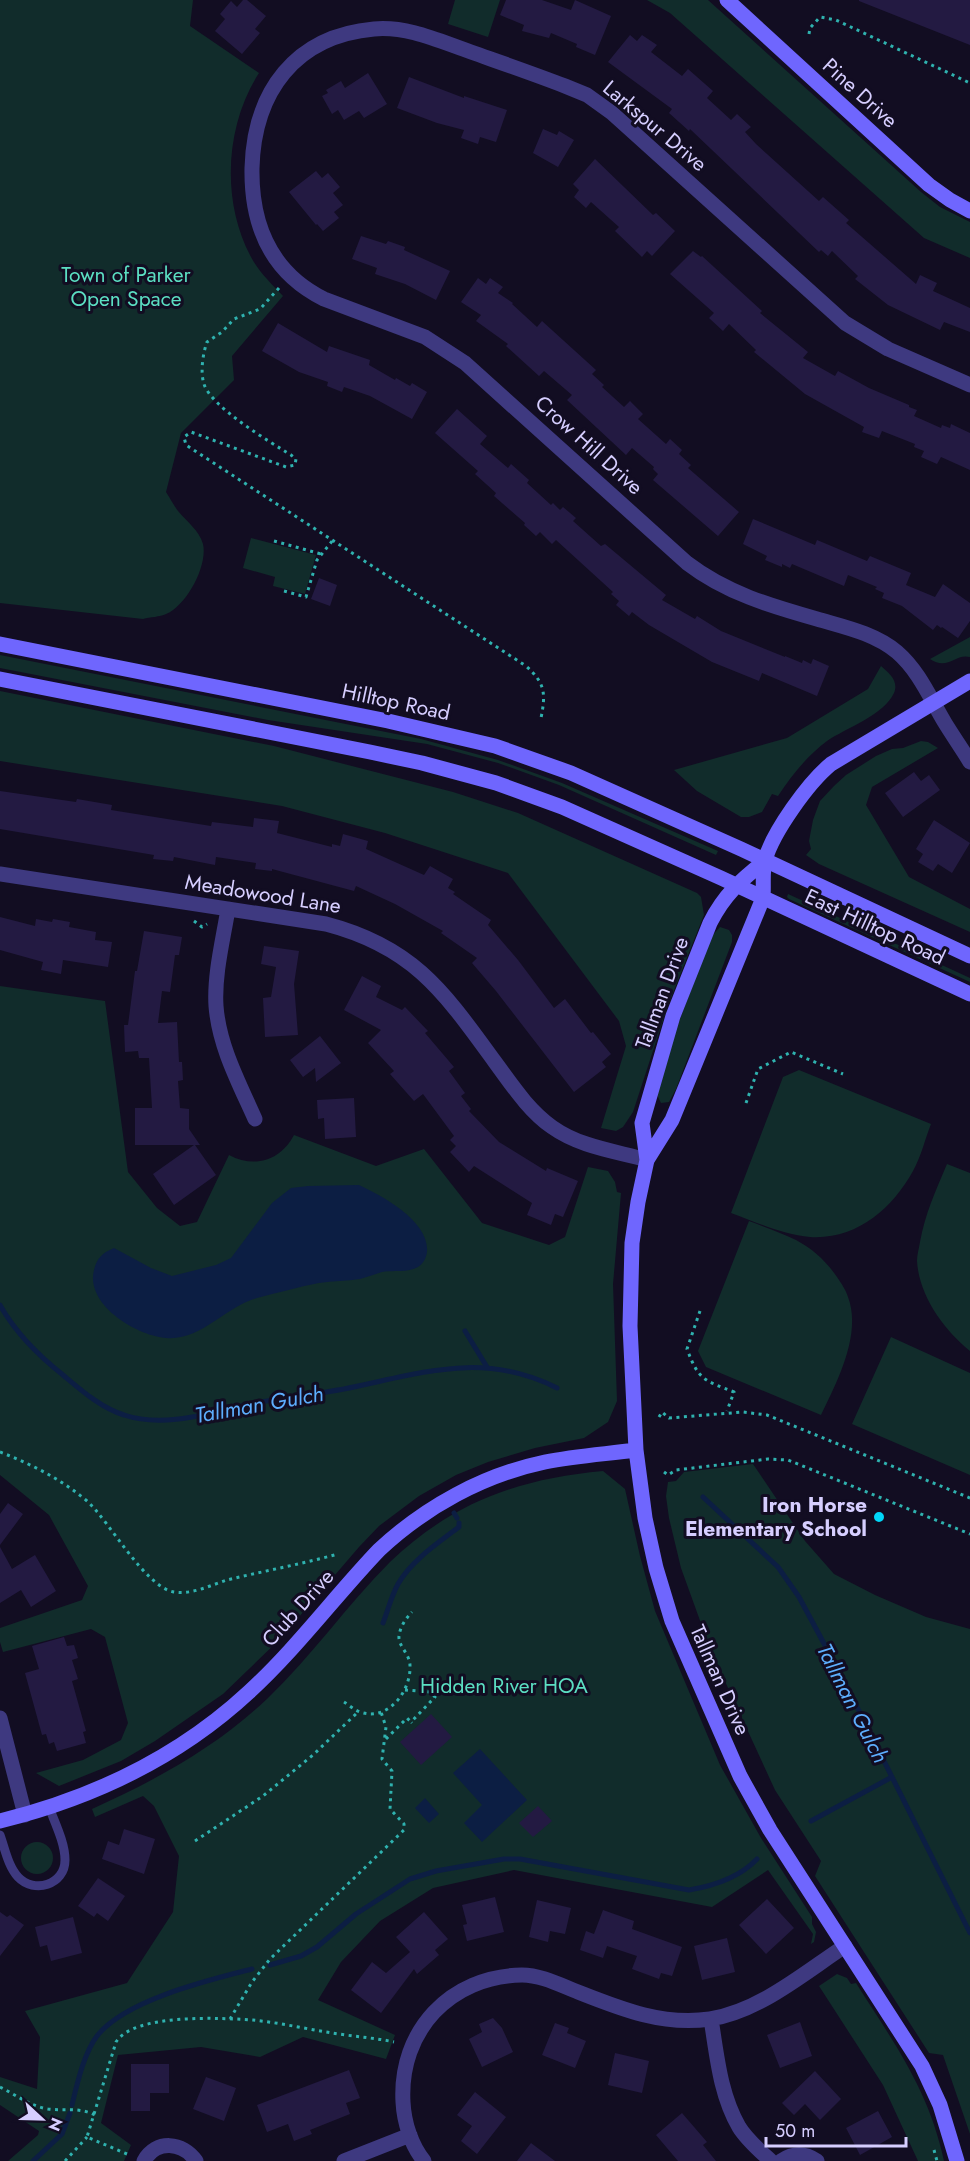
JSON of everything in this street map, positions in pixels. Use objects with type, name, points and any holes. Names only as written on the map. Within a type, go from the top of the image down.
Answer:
[{"type":"street","name":"Pine Drive","points":[[727,0],[929,185],[970,211]]},
{"type":"street","name":"Larkspur Drive","points":[[260,116],[279,78],[301,56],[328,40],[374,29],[410,32],[566,86],[587,95],[612,113],[845,324],[877,344],[970,385]]},
{"type":"street","name":"Crow Hill Drive","points":[[260,116],[254,138],[252,177],[257,218],[275,259],[301,286],[324,299],[439,344],[497,389],[698,571],[725,588],[783,609],[859,632],[886,644],[904,659],[922,681],[970,762]]},
{"type":"street","name":"Hilltop Road","points":[[0,644],[388,721],[495,746],[600,786],[765,861]]},
{"type":"street","points":[[0,680],[381,754],[472,776],[562,807],[763,898]]},
{"type":"street","name":"Tallman Drive","points":[[957,2161],[945,2116],[930,2080],[747,1791],[672,1621],[656,1568],[645,1518],[636,1450],[631,1367],[631,1264],[636,1218],[647,1160],[642,1123],[671,1024],[691,968],[717,909],[735,885],[765,861],[789,816],[818,775],[831,764],[970,681]]},
{"type":"street","name":"Tallman Drive","points":[[647,1160],[672,1120],[763,898],[765,861]]},
{"type":"street","name":"East Hilltop Road","points":[[765,861],[970,956]]},
{"type":"street","name":"Meadowood Lane","points":[[0,874],[326,924],[358,933],[384,945],[413,964],[437,986],[518,1094],[552,1127],[588,1145],[647,1160]]},
{"type":"street","name":"East Hilltop Road","points":[[763,898],[970,994]]},
{"type":"street","points":[[228,909],[216,988],[216,1005],[221,1038],[255,1119]]},
{"type":"street","name":"Club Drive","points":[[0,1821],[49,1807],[129,1775],[180,1746],[212,1723],[251,1691],[379,1550],[395,1535],[434,1507],[481,1483],[521,1468],[547,1462],[636,1450]]},
{"type":"street","points":[[0,1718],[25,1815]]},
{"type":"street","points":[[424,2161],[410,2135],[403,2109],[402,2086],[405,2067],[415,2038],[426,2021],[440,2005],[456,1994],[478,1984],[511,1976],[532,1976],[657,2019],[686,2021],[711,2019],[750,2007],[845,1946]]},
{"type":"street","points":[[711,2019],[720,2078],[730,2109],[751,2142],[771,2161]]},
{"type":"street","points":[[344,2161],[410,2135]]},
{"type":"street","points":[[144,2161],[154,2149],[173,2145],[183,2148],[196,2161]]},
{"type":"street","points":[[781,2161],[791,2155],[799,2154],[817,2161]]},
{"type":"lane","points":[[0,1834],[11,1868],[24,1882],[39,1887],[52,1883],[62,1874],[65,1862],[63,1848],[49,1807]]},
{"type":"path","points":[[809,34],[810,28],[820,17],[836,20],[970,84]]},
{"type":"path","points":[[279,288],[260,309],[234,319],[222,332],[207,342],[204,352],[203,381],[219,404],[296,459],[295,465],[286,467],[191,432],[184,437],[186,445],[526,666],[540,680],[543,687],[541,718]]},
{"type":"path","points":[[284,591],[306,597],[317,560],[333,540]]},
{"type":"path","points":[[274,541],[322,554]]},
{"type":"path","points":[[746,1103],[758,1070],[791,1052],[843,1074]]},
{"type":"path","points":[[700,1311],[687,1349],[698,1375],[734,1392],[726,1413]]},
{"type":"path","points":[[659,1418],[662,1412],[669,1418],[743,1412],[767,1415],[970,1498]]},
{"type":"path","points":[[0,1452],[41,1470],[84,1500],[107,1523],[144,1570],[156,1583],[166,1589],[176,1592],[190,1591],[338,1554]]},
{"type":"path","points":[[664,1472],[668,1475],[676,1470],[768,1459],[788,1460],[970,1533]]},
{"type":"path","points":[[344,1702],[358,1712],[374,1713],[394,1705],[405,1690],[410,1663],[407,1653],[400,1644],[399,1635],[403,1623],[412,1612]]},
{"type":"path","points":[[385,1740],[407,1718],[412,1723],[435,1697],[430,1692],[405,1690]]},
{"type":"path","points":[[195,1841],[263,1796],[313,1755],[358,1712]]},
{"type":"path","points":[[230,2019],[252,1982],[270,1959],[404,1830],[404,1824],[390,1809],[392,1771],[382,1759],[386,1726],[381,1712]]},
{"type":"path","points":[[65,2161],[87,2137],[114,2049],[120,2037],[138,2027],[163,2022],[230,2019],[290,2025],[394,2042]]},
{"type":"path","points":[[0,2087],[36,2106],[48,2109],[77,2109],[95,2115]]},
{"type":"path","points":[[87,2137],[127,2154]]},
{"type":"path","points":[[933,2144],[937,2161]]},
{"type":"green space","name":"Town of Parker Open Space","points":[[0,0],[193,0],[190,26],[259,73],[239,116],[231,164],[231,188],[241,235],[251,257],[261,273],[283,296],[232,356],[234,380],[181,433],[166,492],[178,511],[199,534],[204,553],[199,574],[188,594],[174,610],[161,616],[143,619],[0,603]]},
{"type":"green space","points":[[455,0],[500,0],[488,37],[448,24]]},
{"type":"green space","points":[[647,0],[708,0],[921,192],[940,207],[970,222],[970,258],[924,238],[670,13]]},
{"type":"green space","points":[[251,538],[316,555],[305,594],[273,586],[275,577],[243,568]]},
{"type":"green space","points":[[970,637],[970,657],[960,657],[947,663],[930,659]]},
{"type":"green space","points":[[0,655],[421,739],[498,760],[562,783],[718,851],[716,855],[559,785],[498,763],[427,744],[268,720],[0,668]]},
{"type":"green space","points":[[881,666],[887,671],[895,685],[894,693],[889,701],[864,720],[827,741],[813,753],[800,766],[778,796],[772,794],[762,812],[749,817],[741,817],[697,791],[674,770],[787,738],[868,689]]},
{"type":"green space","points":[[0,691],[274,746],[453,792],[518,813],[697,893],[701,897],[704,915],[667,1008],[633,1112],[623,1127],[616,1131],[601,1128],[626,1046],[619,1021],[508,873],[385,833],[282,806],[0,761]]},
{"type":"green space","points":[[921,741],[938,748],[872,787],[866,805],[909,877],[970,909],[970,932],[819,864],[806,855],[811,849],[809,841],[820,801],[834,786],[846,775],[876,756]]},
{"type":"green space","points":[[788,894],[970,978],[970,982],[789,899]]},
{"type":"green space","points":[[720,927],[729,930],[732,942],[676,1089],[669,1102],[661,1103],[657,1095],[672,1040],[711,937]]},
{"type":"green space","points":[[0,986],[105,1001],[128,1172],[157,1208],[180,1226],[197,1222],[229,1155],[248,1161],[266,1160],[282,1151],[294,1135],[376,1166],[424,1149],[482,1223],[549,1245],[565,1237],[588,1167],[608,1171],[615,1182],[617,1192],[621,1193],[613,1284],[617,1401],[608,1422],[584,1438],[535,1448],[488,1462],[456,1475],[419,1496],[379,1526],[280,1639],[223,1694],[155,1741],[121,1761],[59,1786],[36,1773],[83,1760],[121,1740],[128,1723],[105,1637],[91,1629],[3,1652],[0,1642],[0,1628],[82,1600],[88,1586],[49,1515],[0,1475]]},
{"type":"green space","points":[[799,1070],[931,1124],[916,1166],[895,1198],[871,1219],[843,1233],[827,1237],[790,1234],[731,1213],[783,1077]]},
{"type":"green space","points":[[947,1164],[970,1173],[970,1351],[942,1323],[934,1311],[922,1287],[917,1261],[931,1202]]},
{"type":"green space","points":[[749,1221],[779,1232],[814,1251],[833,1271],[847,1294],[852,1311],[850,1342],[840,1373],[821,1415],[706,1367],[698,1351]]},
{"type":"green space","points":[[891,1337],[970,1373],[970,1475],[852,1424]]},
{"type":"green space","points":[[753,1464],[805,1541],[834,1574],[926,1617],[970,1629],[970,2134],[943,2055],[929,2053],[815,1876],[821,1861],[775,1790],[711,1651],[681,1568],[669,1518],[666,1496],[668,1482],[676,1481],[684,1472]]},
{"type":"green space","name":"Hidden River HOA","points":[[603,1471],[625,1489],[655,1611],[720,1765],[761,1838],[812,1917],[812,1924],[816,1932],[814,1942],[811,1944],[813,1934],[768,1870],[712,1907],[514,1870],[433,1888],[380,1921],[341,1962],[318,2000],[395,2035],[386,2059],[303,2037],[260,2057],[201,2047],[118,2055],[101,2123],[131,2145],[124,2161],[8,2161],[38,2135],[39,2131],[0,2105],[0,2077],[37,2089],[40,2037],[25,2011],[127,1983],[173,1912],[179,1856],[154,1806],[143,1796],[95,1817],[92,1809],[185,1761],[248,1716],[300,1665],[390,1562],[438,1524],[463,1509],[515,1487],[543,1480]]},
{"type":"green space","points":[[37,1842],[48,1847],[53,1858],[48,1869],[37,1874],[26,1869],[21,1858],[26,1847]]},
{"type":"green space","points":[[837,1974],[847,1978],[851,1984],[856,1983],[897,2047],[920,2089],[944,2161],[918,2161],[883,2085],[819,1986]]},
{"type":"water","points":[[359,1185],[392,1203],[421,1230],[426,1241],[427,1252],[422,1264],[405,1271],[382,1272],[360,1279],[319,1283],[257,1298],[234,1308],[202,1329],[179,1338],[154,1336],[128,1325],[105,1306],[97,1295],[93,1283],[95,1266],[101,1256],[114,1248],[151,1268],[172,1276],[216,1265],[231,1258],[272,1203],[291,1188]]},
{"type":"water","points":[[480,1749],[527,1800],[482,1842],[464,1823],[482,1805],[453,1773]]},
{"type":"water","points":[[425,1798],[439,1814],[429,1823],[415,1808]]},
{"type":"building","points":[[243,0],[247,0],[266,16],[255,29],[260,33],[242,54],[215,31],[225,19],[220,14],[231,1],[237,7]]},
{"type":"building","points":[[506,0],[542,0],[571,10],[575,0],[611,16],[595,55],[551,33],[549,38],[522,31],[524,25],[500,15]]},
{"type":"building","points":[[970,0],[970,45],[859,1]]},
{"type":"building","points":[[630,35],[637,41],[642,35],[657,45],[651,52],[682,76],[688,69],[713,91],[707,98],[731,120],[737,114],[751,127],[745,132],[756,144],[819,201],[823,197],[849,220],[846,223],[916,284],[920,275],[937,283],[933,291],[970,308],[970,332],[944,322],[940,330],[888,305],[855,279],[858,276],[832,251],[828,256],[821,250],[819,252],[690,129],[689,131],[669,113],[672,109],[608,62]]},
{"type":"building","points":[[368,73],[387,104],[364,118],[359,111],[344,120],[338,110],[332,114],[322,96],[328,93],[326,90],[341,81],[345,88]]},
{"type":"building","points":[[409,77],[464,98],[464,96],[507,110],[496,142],[480,137],[478,144],[461,138],[464,130],[397,108]]},
{"type":"building","points":[[543,129],[557,135],[559,131],[574,140],[558,167],[533,153]]},
{"type":"building","points":[[595,159],[653,215],[656,213],[675,231],[652,256],[647,251],[642,257],[615,231],[619,227],[591,202],[586,208],[574,197],[579,190],[573,184]]},
{"type":"building","points":[[316,171],[322,178],[328,173],[340,187],[333,193],[343,205],[334,212],[339,218],[323,231],[289,192]]},
{"type":"building","points":[[361,236],[405,247],[404,250],[450,271],[436,300],[405,284],[375,274],[377,268],[352,259]]},
{"type":"building","points":[[693,251],[702,256],[762,311],[760,313],[808,352],[803,358],[835,376],[838,371],[869,388],[909,405],[917,410],[914,416],[941,428],[942,425],[950,428],[951,424],[970,433],[970,470],[941,457],[937,464],[921,457],[924,451],[914,447],[915,444],[882,431],[879,438],[862,432],[864,427],[805,394],[754,352],[756,350],[729,324],[723,331],[709,318],[714,313],[670,274]]},
{"type":"building","points":[[478,278],[486,284],[490,278],[503,287],[498,293],[513,303],[537,327],[542,321],[596,370],[592,374],[604,385],[602,387],[624,407],[630,401],[643,414],[638,419],[666,444],[670,439],[682,450],[679,454],[691,465],[688,468],[739,512],[718,536],[653,480],[658,474],[653,469],[654,467],[632,448],[626,455],[567,400],[572,395],[544,371],[539,376],[506,346],[508,344],[476,321],[481,315],[461,302]]},
{"type":"building","points":[[278,323],[327,352],[329,346],[370,360],[369,365],[395,380],[396,378],[410,386],[412,383],[427,392],[412,419],[370,396],[344,387],[342,392],[327,386],[328,382],[299,372],[262,351]]},
{"type":"building","points":[[457,409],[487,436],[480,444],[508,468],[511,464],[529,480],[527,483],[551,505],[553,503],[560,510],[563,507],[576,518],[573,521],[601,546],[605,544],[666,595],[662,600],[695,619],[697,616],[721,631],[785,657],[811,664],[813,659],[829,666],[817,696],[762,673],[759,681],[712,662],[649,625],[632,612],[629,616],[616,605],[619,601],[611,594],[613,592],[556,540],[552,544],[540,532],[536,536],[524,525],[525,523],[494,496],[496,493],[475,474],[478,471],[435,433]]},
{"type":"building","points":[[753,519],[815,545],[817,540],[867,561],[870,556],[911,573],[906,585],[935,597],[943,584],[970,603],[970,621],[958,638],[937,625],[933,630],[902,606],[882,598],[884,593],[875,589],[877,587],[848,575],[844,586],[792,564],[790,568],[782,564],[782,567],[765,560],[767,556],[743,544]]},
{"type":"building","points":[[319,578],[337,585],[330,606],[311,599]]},
{"type":"building","points":[[914,772],[921,781],[929,775],[940,790],[903,817],[885,793]]},
{"type":"building","points":[[0,791],[76,802],[77,799],[112,805],[111,810],[211,826],[212,822],[253,827],[254,818],[279,821],[277,833],[332,847],[332,844],[340,846],[343,834],[368,841],[366,849],[424,875],[430,866],[453,879],[448,888],[455,892],[453,894],[491,920],[488,925],[554,1008],[565,999],[591,1033],[593,1032],[611,1054],[602,1062],[606,1067],[574,1092],[472,963],[477,958],[441,933],[443,931],[395,904],[356,886],[354,891],[272,869],[272,871],[255,869],[256,863],[216,857],[215,865],[174,857],[173,861],[153,859],[154,855],[0,829]]},
{"type":"building","points":[[934,820],[970,843],[952,873],[938,864],[933,871],[918,862],[923,854],[916,849]]},
{"type":"building","points":[[0,917],[35,926],[36,919],[52,922],[53,919],[70,922],[69,927],[96,932],[95,940],[112,942],[108,967],[63,960],[61,974],[41,970],[43,962],[0,950]]},
{"type":"building","points":[[144,931],[182,937],[179,955],[175,955],[170,992],[162,991],[158,1023],[177,1022],[179,1062],[182,1062],[183,1080],[178,1081],[180,1108],[189,1109],[189,1129],[200,1145],[195,1145],[216,1175],[174,1205],[153,1174],[194,1145],[135,1145],[135,1108],[152,1108],[149,1058],[139,1058],[138,1051],[125,1052],[124,1025],[128,1025],[135,971],[137,971]]},
{"type":"building","points":[[264,946],[299,951],[294,984],[298,1035],[265,1037],[263,998],[271,997],[276,967],[261,964]]},
{"type":"building","points":[[362,976],[381,986],[376,997],[402,1010],[405,1007],[428,1031],[425,1033],[454,1067],[449,1071],[465,1093],[461,1096],[471,1109],[469,1111],[499,1142],[546,1171],[547,1168],[578,1181],[563,1217],[555,1214],[551,1225],[527,1215],[532,1203],[474,1166],[469,1172],[450,1152],[456,1146],[450,1140],[454,1136],[423,1094],[414,1101],[390,1074],[394,1071],[368,1043],[381,1030],[344,1010]]},
{"type":"building","points":[[320,1036],[341,1063],[316,1082],[315,1068],[303,1077],[290,1060]]},
{"type":"building","points":[[354,1098],[356,1137],[325,1139],[324,1118],[318,1119],[317,1100]]},
{"type":"building","points":[[8,1503],[23,1514],[0,1545],[0,1514]]},
{"type":"building","points":[[0,1547],[12,1569],[35,1555],[56,1591],[31,1607],[21,1590],[0,1603]]},
{"type":"building","points":[[64,1637],[67,1646],[74,1645],[78,1658],[72,1660],[78,1679],[72,1681],[86,1731],[83,1732],[86,1743],[57,1751],[54,1742],[49,1744],[46,1734],[42,1735],[25,1673],[39,1669],[32,1646]]},
{"type":"building","points":[[431,1714],[452,1737],[421,1765],[400,1742]]},
{"type":"building","points":[[538,1806],[552,1821],[533,1837],[519,1823]]},
{"type":"building","points":[[124,1829],[155,1839],[144,1874],[102,1859],[108,1841],[119,1845]]},
{"type":"building","points":[[98,1878],[125,1896],[108,1921],[97,1913],[94,1917],[78,1906]]},
{"type":"building","points":[[495,1897],[504,1932],[467,1941],[463,1925],[467,1924],[462,1905]]},
{"type":"building","points":[[767,1899],[794,1928],[766,1954],[739,1925]]},
{"type":"building","points":[[537,1900],[571,1908],[565,1934],[550,1931],[548,1942],[529,1937]]},
{"type":"building","points":[[603,1910],[634,1921],[632,1929],[682,1947],[672,1976],[661,1973],[659,1979],[632,1969],[637,1956],[607,1946],[603,1958],[580,1950],[586,1931],[594,1934]]},
{"type":"building","points":[[0,1912],[7,1917],[10,1915],[24,1925],[0,1956]]},
{"type":"building","points":[[424,1912],[448,1939],[435,1950],[439,1955],[417,1974],[414,1969],[381,2013],[351,1990],[372,1962],[386,1973],[410,1952],[396,1937]]},
{"type":"building","points":[[73,1917],[82,1953],[51,1961],[47,1945],[40,1947],[35,1927]]},
{"type":"building","points":[[727,1938],[735,1972],[702,1980],[694,1946]]},
{"type":"building","points":[[493,2018],[502,2028],[513,2052],[482,2067],[469,2039],[482,2032],[479,2024]]},
{"type":"building","points":[[800,2022],[812,2056],[780,2068],[767,2035]]},
{"type":"building","points":[[555,2023],[569,2028],[567,2033],[586,2041],[575,2068],[542,2055]]},
{"type":"building","points":[[615,2053],[649,2061],[642,2093],[608,2085]]},
{"type":"building","points":[[131,2064],[169,2064],[169,2093],[150,2093],[150,2111],[131,2111]]},
{"type":"building","points":[[349,2070],[360,2098],[346,2103],[350,2114],[310,2130],[312,2134],[294,2141],[288,2124],[267,2132],[257,2105]]},
{"type":"building","points":[[815,2071],[841,2099],[820,2120],[805,2104],[794,2115],[782,2103]]},
{"type":"building","points":[[206,2077],[236,2088],[224,2121],[193,2109]]},
{"type":"building","points":[[475,2092],[506,2117],[477,2154],[461,2141],[472,2126],[457,2115]]},
{"type":"building","points":[[878,2111],[892,2137],[860,2155],[846,2128]]},
{"type":"building","points":[[682,2113],[707,2142],[703,2145],[716,2161],[678,2161],[656,2135]]},
{"type":"building","points":[[531,2143],[555,2161],[517,2161]]},
{"type":"waterway","name":"Tallman Gulch","points":[[0,1305],[28,1343],[77,1387],[107,1408],[139,1419],[169,1420],[200,1416],[257,1403],[451,1369],[503,1370],[557,1388]]},
{"type":"waterway","points":[[465,1331],[487,1367]]},
{"type":"waterway","name":"Tallman Gulch","points":[[703,1497],[778,1567],[799,1597],[842,1677],[970,1933]]},
{"type":"waterway","points":[[454,1513],[457,1518]]},
{"type":"waterway","points":[[383,1623],[393,1594],[410,1567],[459,1527],[459,1523]]},
{"type":"waterway","points":[[811,1821],[892,1777]]},
{"type":"waterway","points":[[270,1965],[301,1956],[317,1947],[356,1914],[410,1879],[436,1871],[504,1859],[520,1859],[689,1890],[726,1880],[743,1871],[757,1859]]},
{"type":"waterway","points":[[72,2105],[88,2051],[97,2036],[110,2023],[127,2012],[169,1993],[252,1969]]},
{"type":"waterway","points":[[33,2161],[62,2134],[70,2113]]},
{"type":"place","name":"Iron Horse Elementary School","points":[[879,1517]]}]
